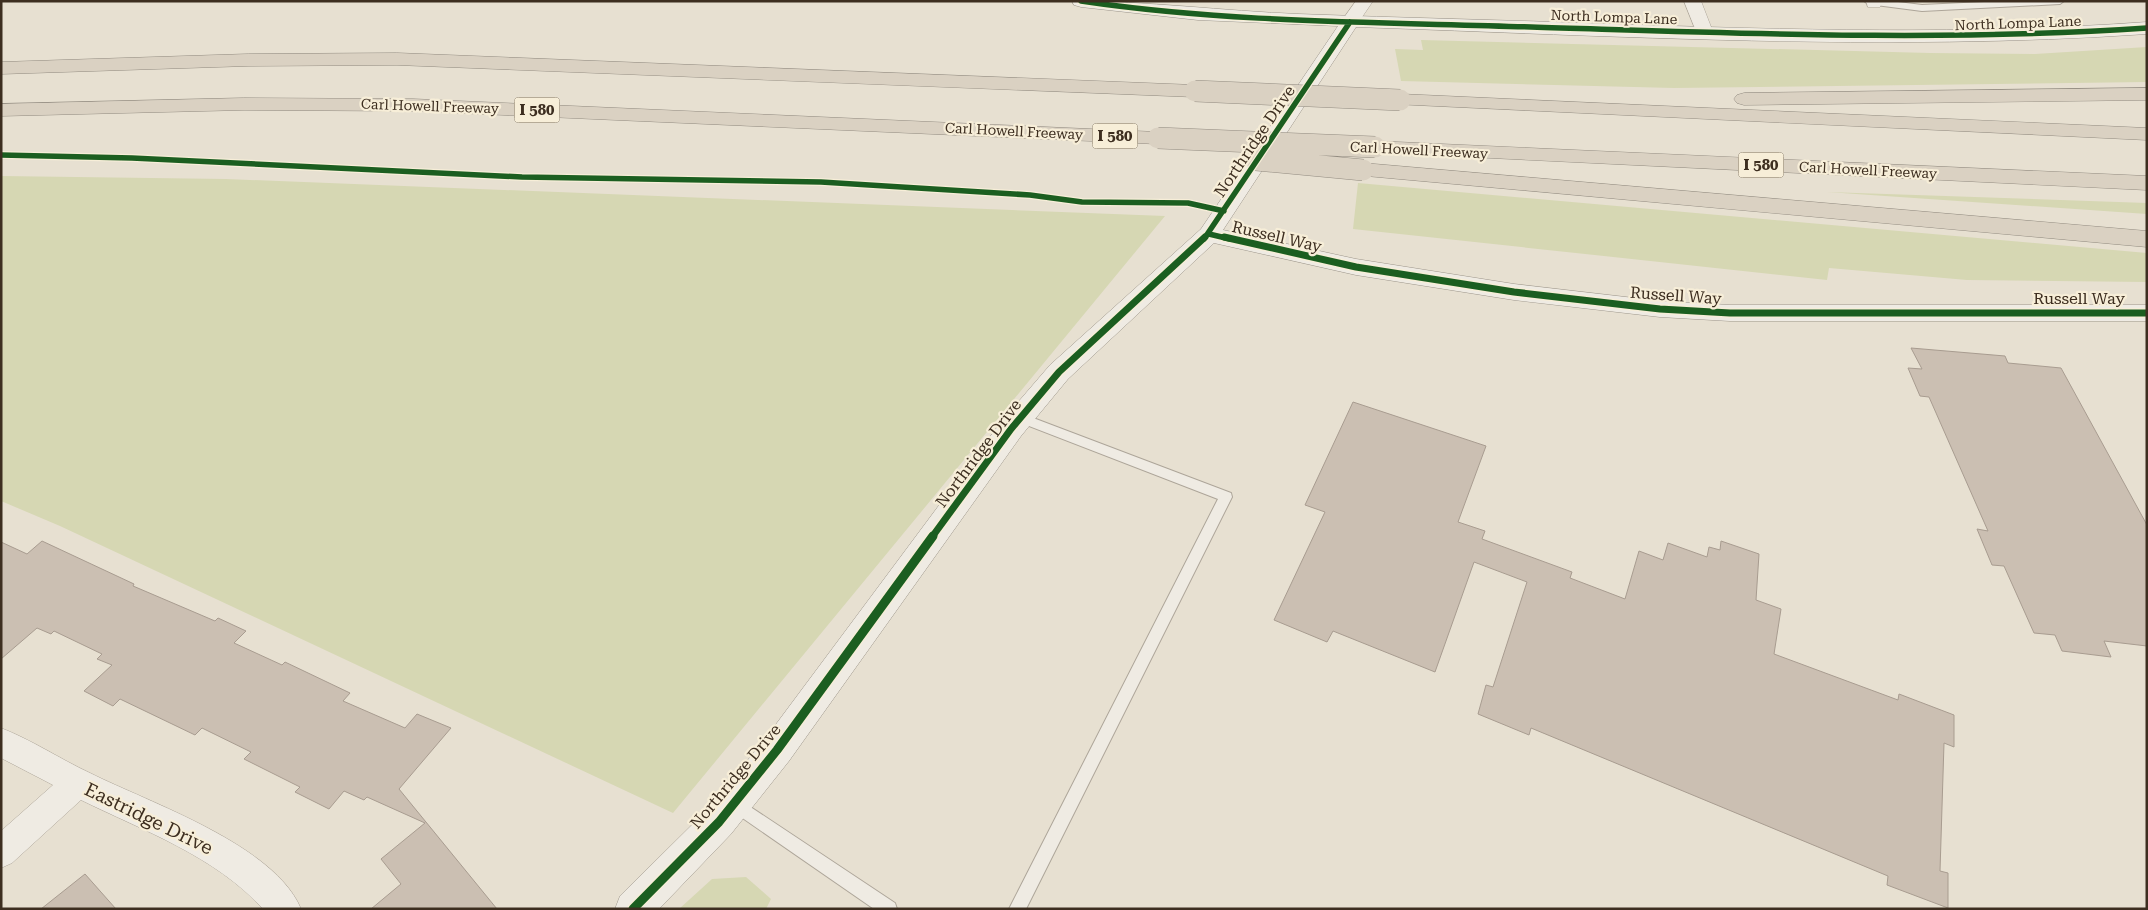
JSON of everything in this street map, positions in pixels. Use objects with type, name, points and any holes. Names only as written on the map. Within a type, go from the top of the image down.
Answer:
[{"type":"highway","points":[[1,68],[248,60],[397,60],[1195,91],[2147,134]]},
{"type":"highway","points":[[1400,100],[1865,98],[2147,94]]},
{"type":"highway","name":"Carl Howell Freeway","points":[[1,110],[235,104],[394,104],[1072,134],[1154,144],[1375,147],[2147,183]]},
{"type":"highway","points":[[1154,144],[1363,170],[2147,239]]},
{"type":"street","name":"North Lompa Lane","points":[[1081,1],[1204,14],[1350,22],[1704,32],[1947,38],[2063,34],[2147,28]]},
{"type":"street","points":[[1350,22],[1365,1]]},
{"type":"street","points":[[1692,1],[1704,32]]},
{"type":"street","name":"Northridge Drive","points":[[633,909],[719,822],[777,750],[1020,418],[1059,372],[1209,234],[1350,22]]},
{"type":"street","name":"Russell Way","points":[[1209,234],[1356,267],[1514,292],[1660,309],[1730,313],[2147,313]]},
{"type":"street","name":"Eastridge Drive","points":[[1,742],[78,783],[213,848],[256,876],[285,909]]},
{"type":"street","points":[[1,852],[78,783]]},
{"type":"lane","points":[[1872,2],[1901,7],[1946,8],[2060,1]]},
{"type":"lane","points":[[1016,909],[1226,497],[1020,418]]},
{"type":"lane","points":[[734,803],[889,909]]},
{"type":"green space","points":[[1421,40],[1930,53],[2035,54],[2147,47],[2147,82],[1674,88],[1401,81],[1395,49],[1423,50]]},
{"type":"green space","points":[[1,176],[226,179],[1165,216],[673,813],[60,526],[1,501]]},
{"type":"green space","points":[[1358,183],[2147,253],[2147,282],[1967,280],[1829,268],[1827,280],[1353,229]]},
{"type":"green space","points":[[1827,192],[2147,203],[2147,214]]},
{"type":"green space","points":[[746,877],[771,899],[766,909],[679,909],[712,879]]},
{"type":"building","points":[[1911,348],[2005,356],[2008,363],[2061,368],[2147,525],[2147,646],[2104,641],[2111,657],[2062,651],[2055,635],[2034,633],[2004,566],[1992,565],[1977,529],[1988,531],[1929,397],[1920,396],[1908,368],[1922,369]]},
{"type":"building","points":[[1353,402],[1486,446],[1458,522],[1485,531],[1482,539],[1572,572],[1570,578],[1625,599],[1639,551],[1663,560],[1668,543],[1707,557],[1709,547],[1720,550],[1721,541],[1759,554],[1756,600],[1781,609],[1774,654],[1898,700],[1899,694],[1954,715],[1954,747],[1944,743],[1940,871],[1948,873],[1948,908],[1887,885],[1888,876],[1531,728],[1529,735],[1478,714],[1486,685],[1493,687],[1527,582],[1474,562],[1435,672],[1333,631],[1327,642],[1274,620],[1325,512],[1305,505]]},
{"type":"building","points":[[42,541],[134,584],[133,586],[215,621],[218,618],[246,631],[234,643],[282,665],[285,662],[350,693],[343,701],[405,728],[417,714],[451,728],[399,789],[497,909],[371,909],[401,884],[381,859],[425,823],[367,797],[364,800],[344,791],[329,809],[295,792],[300,787],[244,759],[251,752],[202,728],[195,735],[120,699],[113,706],[84,691],[112,665],[97,659],[102,654],[54,631],[51,634],[37,628],[1,659],[1,542],[27,554]]},
{"type":"building","points":[[85,874],[116,909],[41,909]]},
{"type":"cycle path","points":[[1081,1],[1174,12],[1268,18],[1765,35],[1994,36],[2147,28]]},
{"type":"cycle path","points":[[633,909],[719,822],[777,750],[1011,429],[1059,372],[1209,234],[1350,22]]},
{"type":"cycle path","points":[[1,155],[132,158],[522,177],[821,182],[1030,195],[1082,202],[1188,203],[1224,211]]},
{"type":"cycle path","points":[[1209,234],[1356,267],[1514,292],[1660,309],[1730,313],[2147,313]]}]
